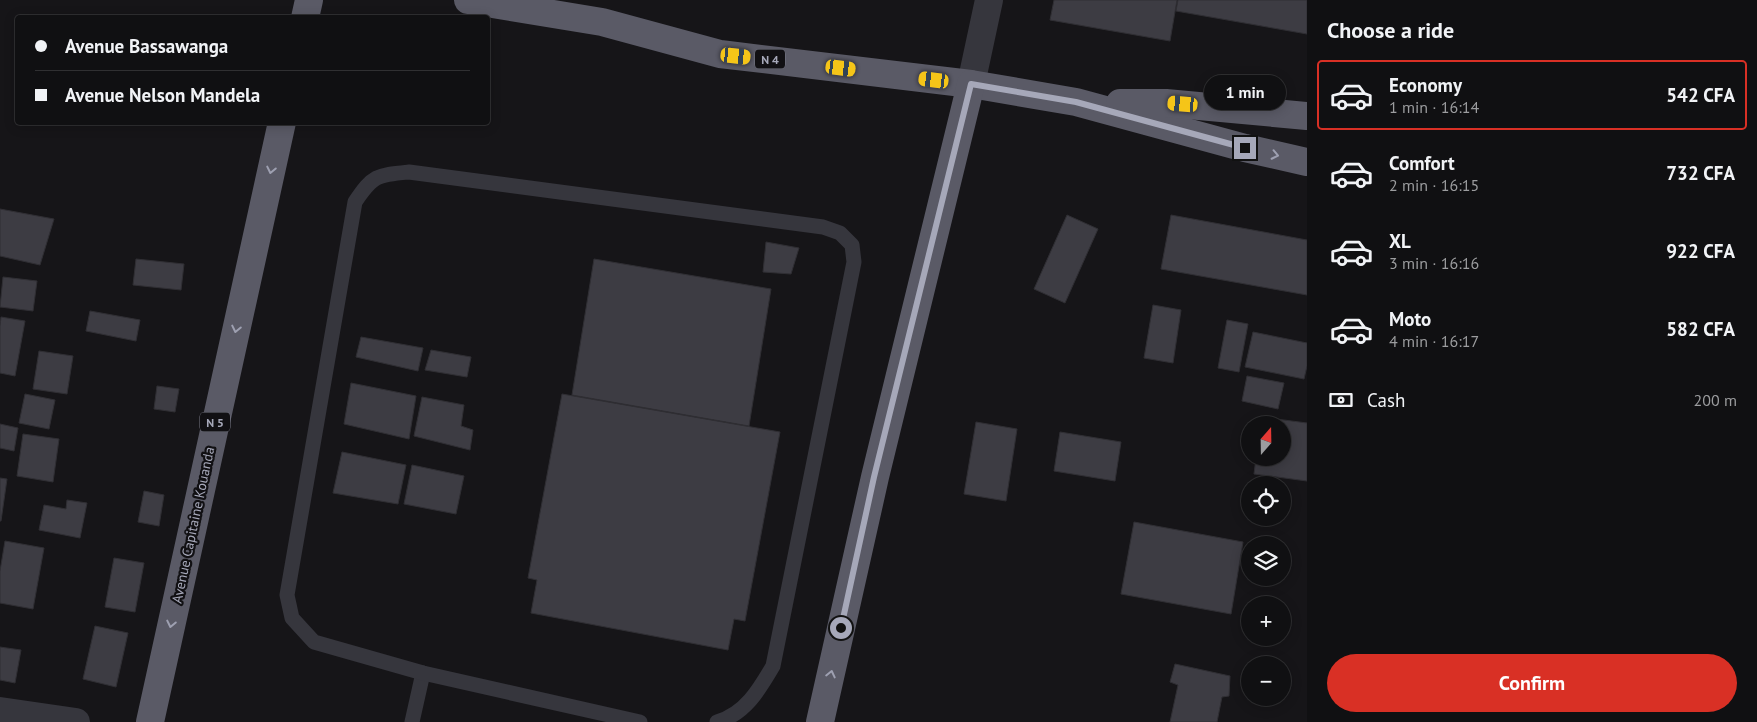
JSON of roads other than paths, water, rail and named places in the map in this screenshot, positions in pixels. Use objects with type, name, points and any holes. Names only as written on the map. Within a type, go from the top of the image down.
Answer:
[{"type":"highway","points":[[306,15],[309,0]]},
{"type":"highway","name":"N 4","points":[[468,0],[602,22],[720,54],[971,84],[1076,102],[1245,148],[1307,162]]},
{"type":"highway","points":[[820,722],[874,477],[971,84]]},
{"type":"highway","name":"N 4","points":[[1076,102],[1166,103],[1307,116]]},
{"type":"highway","name":"Avenue Capitaine Kouanda","points":[[150,722],[281,125]]},
{"type":"street","points":[[971,84],[989,0]]},
{"type":"street","points":[[0,710],[76,722]]},
{"type":"lane","points":[[640,722],[423,673],[314,642],[292,618],[287,595],[355,202],[368,182],[385,175],[409,172],[823,227],[840,233],[852,245],[854,262],[773,666],[755,696],[729,718],[717,722]]},
{"type":"lane","points":[[412,722],[423,673]]}]
